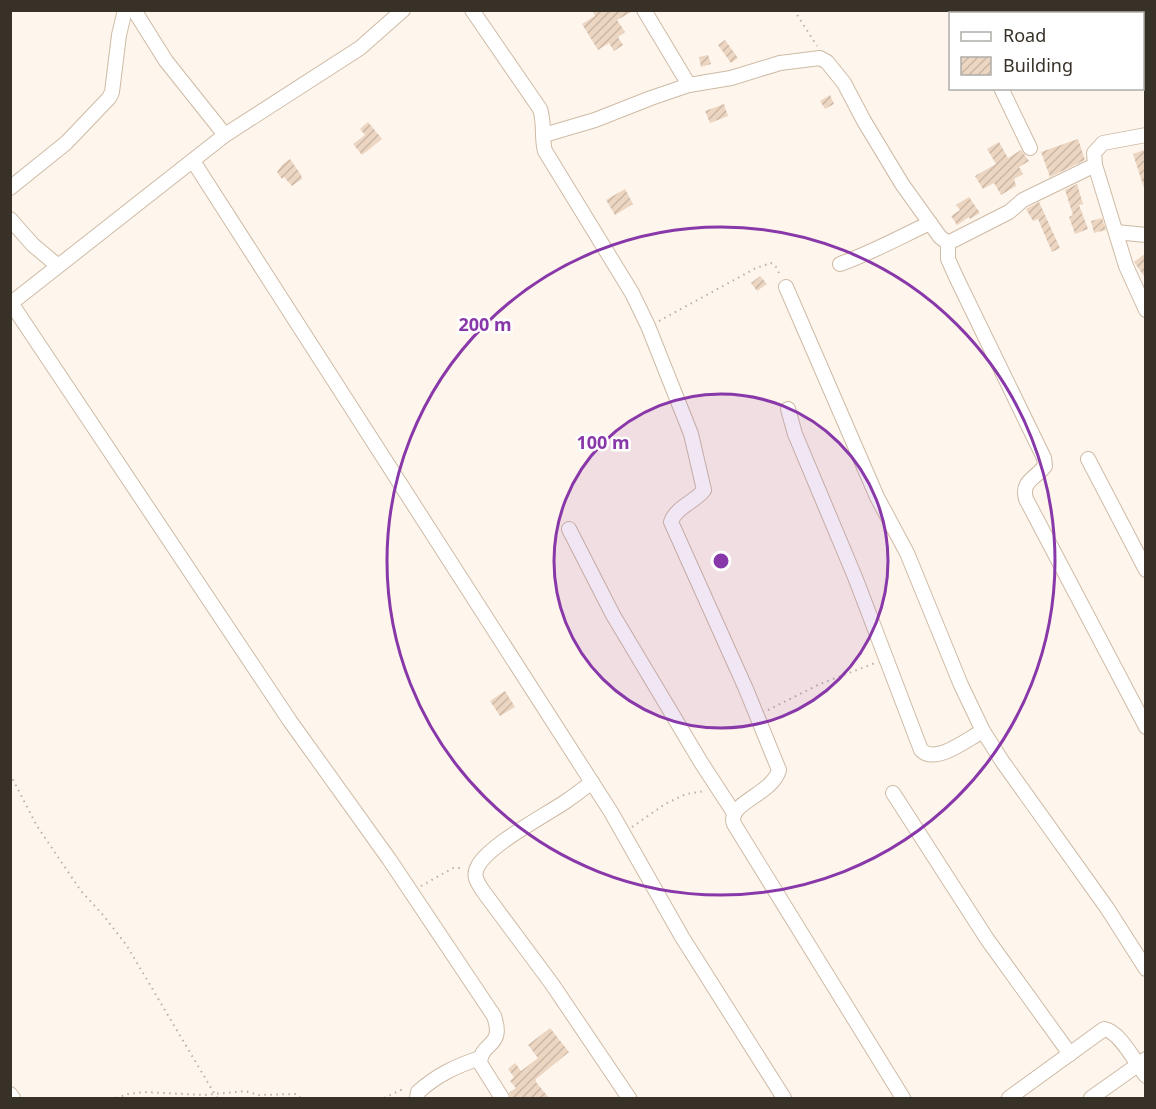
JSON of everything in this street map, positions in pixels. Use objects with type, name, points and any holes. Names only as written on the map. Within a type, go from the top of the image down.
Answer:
[{"type":"street","points":[[10,188],[66,143],[109,98],[112,92],[119,35],[125,10]]},
{"type":"street","points":[[134,10],[166,61],[225,135]]},
{"type":"street","points":[[403,10],[360,48],[225,135],[11,303],[283,712],[345,795],[494,1016],[498,1029],[496,1038],[480,1058],[448,1069],[418,1095]]},
{"type":"street","points":[[472,10],[540,109],[544,121],[545,151],[632,293],[648,326],[691,434],[704,482],[703,493],[677,512],[671,522],[698,579],[779,770],[777,778],[771,785],[734,813],[732,818],[734,825],[903,1098]]},
{"type":"street","points":[[644,10],[689,86]]},
{"type":"street","points":[[544,135],[595,120],[689,86],[731,78],[780,63],[820,58],[844,83],[902,184],[940,237],[948,243]]},
{"type":"street","points":[[1002,90],[1030,148]]},
{"type":"street","points":[[1146,135],[1103,143],[1094,153],[1095,165],[1126,267],[1146,310]]},
{"type":"street","points":[[193,161],[592,782],[682,937],[784,1098]]},
{"type":"street","points":[[948,243],[1009,212],[1023,200],[1095,165]]},
{"type":"street","points":[[10,219],[33,245],[57,265]]},
{"type":"street","points":[[840,264],[867,254],[930,223]]},
{"type":"street","points":[[1116,232],[1146,236]]},
{"type":"street","points":[[948,243],[948,259],[1044,458],[1045,466],[1025,486],[1026,499],[1146,727]]},
{"type":"street","points":[[786,287],[877,497],[907,553],[961,685],[983,731],[1107,908],[1146,969]]},
{"type":"street","points":[[788,409],[795,434],[886,659],[916,741],[925,754],[939,755],[983,731]]},
{"type":"street","points":[[1088,459],[1146,570]]},
{"type":"street","points":[[569,529],[613,615],[734,813]]},
{"type":"street","points":[[592,782],[485,856],[476,869],[476,880],[546,976],[629,1098]]},
{"type":"street","points":[[893,793],[1014,979],[1070,1054]]},
{"type":"street","points":[[1010,1098],[1101,1031],[1108,1029],[1141,1062],[1146,1077]]},
{"type":"street","points":[[480,1058],[481,1069],[502,1098]]},
{"type":"street","points":[[1090,1098],[1141,1062]]},
{"type":"street","points":[[10,1094],[13,1098]]},
{"type":"path","points":[[794,10],[825,61]]},
{"type":"path","points":[[648,326],[738,276],[771,263],[776,267],[786,287]]},
{"type":"path","points":[[756,713],[769,710],[820,684],[886,659]]},
{"type":"path","points":[[10,774],[37,826],[81,891],[127,946],[217,1098]]},
{"type":"path","points":[[622,833],[677,798],[701,791],[719,791]]},
{"type":"path","points":[[411,893],[453,868],[476,869]]},
{"type":"path","points":[[384,1098],[401,1089],[418,1095]]},
{"type":"path","points":[[116,1098],[144,1092],[214,1094],[245,1091],[259,1095],[296,1094],[301,1098]]},
{"type":"building","points":[[592,10],[635,10],[617,20],[625,32],[618,37],[623,45],[614,51],[609,43],[598,50],[582,24],[595,16]]},
{"type":"building","points":[[725,40],[738,58],[731,63],[718,45]]},
{"type":"building","points":[[708,55],[711,64],[701,67],[699,57]]},
{"type":"building","points":[[830,95],[834,104],[825,109],[820,101]]},
{"type":"building","points":[[724,104],[728,116],[710,123],[705,111]]},
{"type":"building","points":[[368,122],[382,139],[362,155],[353,144],[365,135],[360,129]]},
{"type":"building","points":[[1078,139],[1085,160],[1050,177],[1041,152]]},
{"type":"building","points":[[999,142],[1008,158],[1021,150],[1029,161],[1019,167],[1023,174],[1014,179],[1016,186],[1001,195],[994,183],[983,189],[975,176],[996,164],[987,149]]},
{"type":"building","points":[[1144,150],[1146,187],[1144,188],[1133,154]]},
{"type":"building","points":[[290,159],[302,179],[292,186],[277,172]]},
{"type":"building","points":[[1077,184],[1083,204],[1079,205],[1088,229],[1075,234],[1069,217],[1073,215],[1065,190]]},
{"type":"building","points":[[625,189],[633,204],[615,215],[606,200]]},
{"type":"building","points":[[969,197],[980,213],[957,225],[951,216],[960,210],[956,205]]},
{"type":"building","points":[[1039,202],[1060,248],[1052,252],[1038,219],[1033,221],[1026,209]]},
{"type":"building","points":[[1102,218],[1106,230],[1094,233],[1091,221]]},
{"type":"building","points":[[1146,253],[1146,279],[1134,262]]},
{"type":"building","points":[[760,276],[767,284],[757,291],[751,283]]},
{"type":"building","points":[[505,691],[515,707],[500,716],[490,701]]},
{"type":"building","points":[[550,1028],[569,1052],[536,1079],[549,1098],[511,1098],[509,1093],[516,1088],[510,1081],[514,1077],[508,1069],[515,1063],[521,1071],[538,1058],[528,1045]]}]
